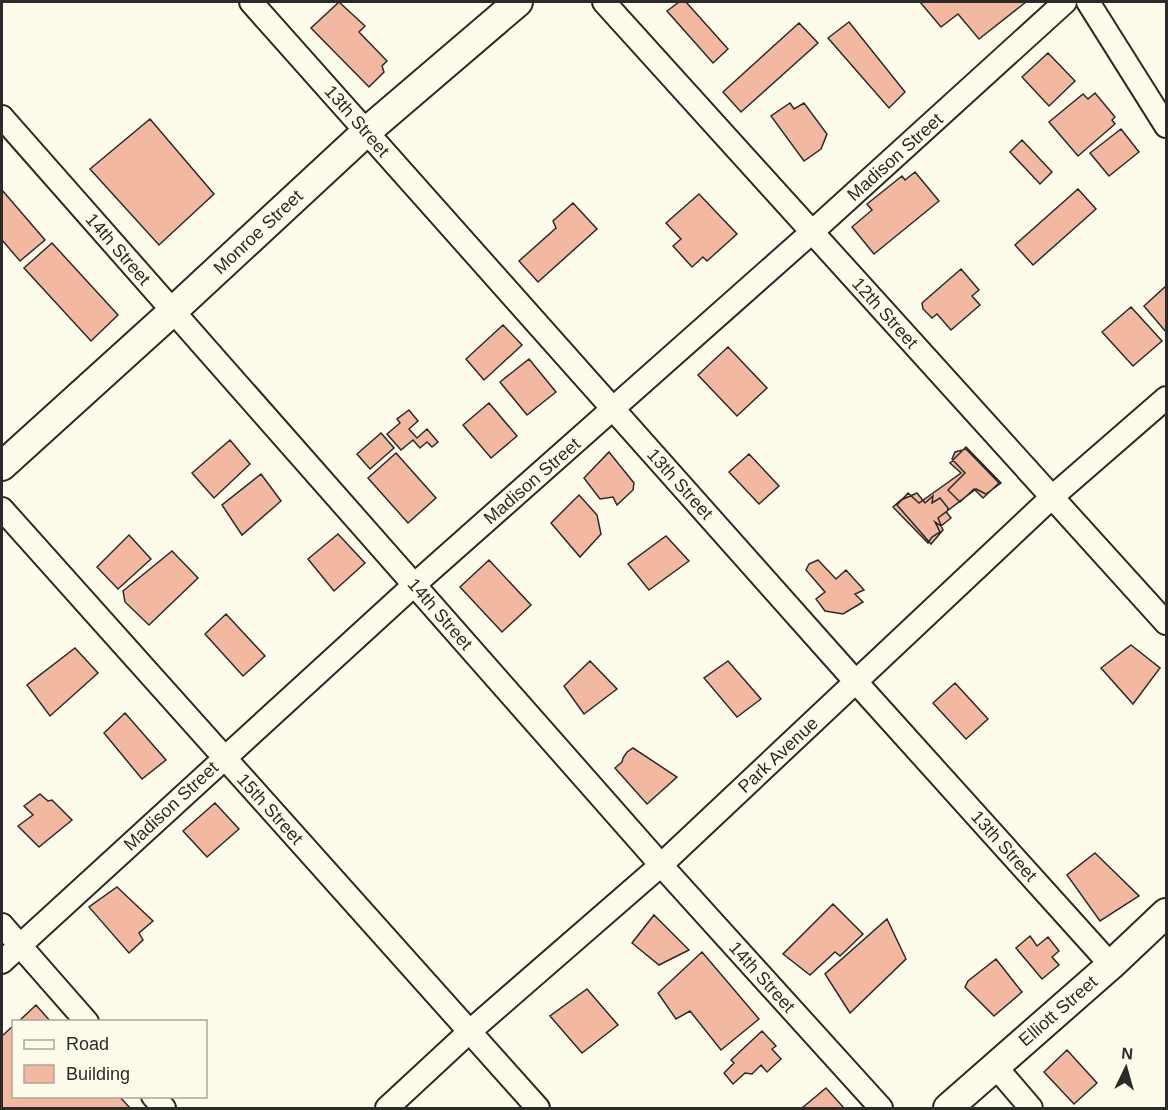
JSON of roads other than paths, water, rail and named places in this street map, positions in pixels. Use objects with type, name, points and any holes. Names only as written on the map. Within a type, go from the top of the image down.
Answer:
[{"type":"main road","name":"Monroe Street","points":[[2,466],[366,132],[518,2]]},
{"type":"main road","name":"Elliott Street","points":[[948,1108],[1167,913]]},
{"type":"street","name":"13th Street","points":[[251,2],[1111,965]]},
{"type":"street","name":"12th Street","points":[[604,2],[1051,498],[1167,623]]},
{"type":"street","name":"Madison Street","points":[[2,962],[414,585],[812,232],[1065,2]]},
{"type":"street","points":[[1088,2],[1167,126]]},
{"type":"street","name":"14th Street","points":[[2,117],[661,865],[881,1108]]},
{"type":"street","name":"Park Avenue","points":[[387,1108],[469,1032],[661,865],[1051,498],[1167,398]]},
{"type":"street","name":"15th Street","points":[[2,509],[538,1108]]},
{"type":"street","points":[[2,925],[85,1020]]},
{"type":"street","points":[[995,1066],[1031,1108]]}]
